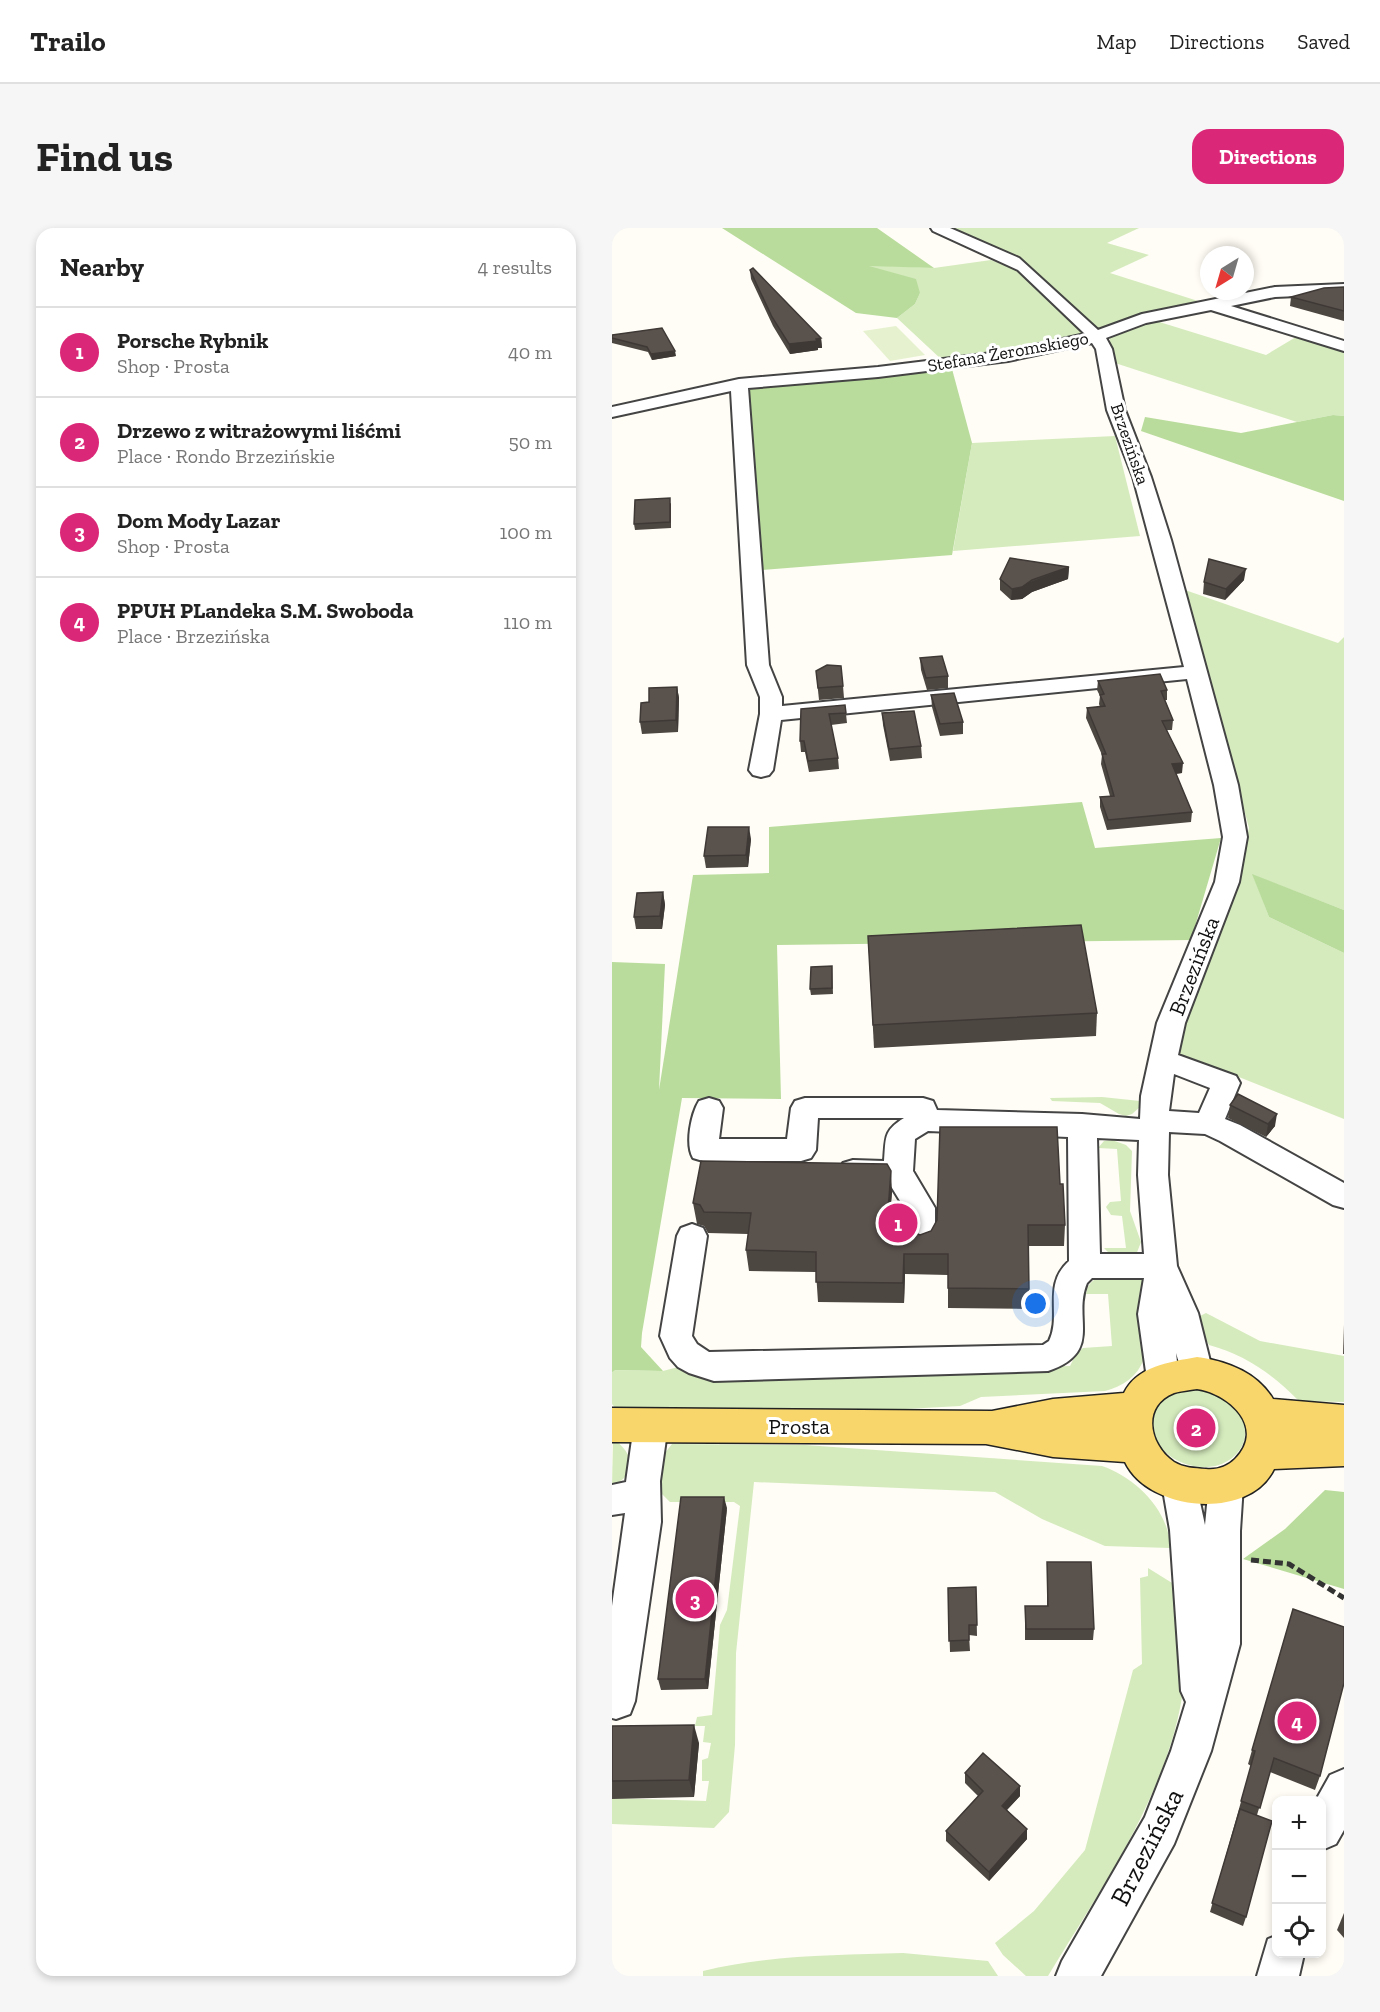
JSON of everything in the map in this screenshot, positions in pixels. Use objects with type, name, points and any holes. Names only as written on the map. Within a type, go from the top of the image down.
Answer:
[{"type":"main road","points":[[1180,1376],[1219,1377],[1240,1388],[1262,1414],[1266,1430],[1263,1452],[1249,1472],[1226,1485],[1203,1488],[1179,1484],[1152,1469],[1135,1427],[1148,1388],[1180,1376]]},
{"type":"main road","points":[[1262,1414],[1344,1422]]},
{"type":"main road","name":"Prosta","points":[[612,1425],[1135,1427]]},
{"type":"main road","points":[[1263,1452],[1344,1449]]},
{"type":"street","name":"Brzezińska","points":[[938,228],[1006,257],[1023,267],[1097,337],[1104,349],[1116,410],[1142,477],[1161,540],[1226,785],[1233,822],[1234,844],[1227,882],[1171,1023],[1155,1096],[1153,1175],[1161,1266],[1154,1314],[1180,1376]]},
{"type":"street","name":"Stefana Żeromskiego","points":[[612,412],[739,384],[878,372],[986,359],[1097,337],[1142,319],[1275,292],[1344,289]]},
{"type":"street","points":[[1214,305],[1344,346]]},
{"type":"street","points":[[739,384],[758,665],[771,697],[771,714],[761,770]]},
{"type":"street","points":[[771,714],[1196,672]]},
{"type":"street","points":[[1163,1060],[1227,1083],[1208,1124]]},
{"type":"street","points":[[709,1108],[703,1150],[801,1150],[805,1108],[923,1108],[923,1120]]},
{"type":"street","points":[[920,1241],[920,1208],[898,1172],[901,1134],[923,1120],[1082,1125],[1208,1124],[1239,1138],[1344,1197]]},
{"type":"street","points":[[1082,1125],[1085,1266]]},
{"type":"street","points":[[814,1170],[898,1172]]},
{"type":"street","points":[[692,1236],[676,1336],[681,1349],[689,1358],[714,1367],[1048,1358],[1058,1353],[1066,1343],[1069,1334],[1066,1293],[1076,1270],[1085,1266],[1161,1266]]},
{"type":"street","points":[[616,1701],[643,1522],[628,1497],[644,1474],[651,1425]]},
{"type":"street","name":"Brzezińska","points":[[1179,1484],[1188,1530],[1222,1566]]},
{"type":"street","name":"Brzezińska","points":[[1077,1976],[1165,1820],[1185,1771],[1221,1644],[1226,1485]]},
{"type":"street","points":[[1326,1823],[1344,1789]]},
{"type":"street","points":[[1278,1976],[1282,1958]]},
{"type":"path","points":[[1222,1566],[1289,1564],[1344,1598]]},
{"type":"green space","points":[[722,228],[877,228],[934,268],[869,266],[916,279],[920,293],[915,304],[897,318],[856,313]]},
{"type":"green space","points":[[946,228],[1139,228],[1107,243],[1149,255],[1110,273],[1198,301],[1137,314],[1142,316],[1097,331],[1028,266]]},
{"type":"green space","points":[[991,260],[1024,273],[1084,334],[942,360],[897,318],[915,304],[920,293],[866,265],[934,268]]},
{"type":"green space","points":[[1153,320],[1266,355],[1296,337],[1344,352],[1344,416],[1333,415],[1297,422],[1115,363],[1110,348],[1110,337],[1123,329]]},
{"type":"green space","points":[[896,326],[925,355],[890,361],[863,331]]},
{"type":"green space","points":[[952,369],[972,443],[952,555],[762,570],[749,385]]},
{"type":"green space","points":[[1333,415],[1344,416],[1344,501],[1141,431],[1145,417],[1241,433]]},
{"type":"green space","points":[[1115,436],[1140,536],[953,551],[972,443]]},
{"type":"green space","points":[[1185,590],[1338,643],[1344,637],[1344,910],[1253,875],[1269,917],[1344,953],[1344,1119],[1194,1059],[1175,1055],[1235,884],[1249,828]]},
{"type":"green space","points":[[1082,802],[1095,848],[1221,838],[1191,940],[777,945],[781,1099],[682,1098],[641,1347],[663,1371],[615,1370],[612,1372],[612,962],[665,964],[659,1090],[693,875],[769,873],[769,827]]},
{"type":"green space","points":[[1252,874],[1344,910],[1344,953],[1269,917]]},
{"type":"green space","points":[[1102,1097],[1140,1101],[1141,1106],[1126,1116],[1100,1103],[1052,1101],[1050,1098]]},
{"type":"green space","points":[[1112,1140],[1126,1145],[1132,1151],[1130,1211],[1141,1242],[1136,1255],[1111,1255],[1104,1248],[1126,1248],[1122,1216],[1111,1215],[1106,1207],[1110,1202],[1121,1201],[1117,1149],[1098,1148],[1104,1141]]},
{"type":"green space","points":[[1134,1275],[1142,1279],[1144,1359],[1129,1380],[1105,1391],[981,1397],[960,1406],[851,1412],[617,1410],[612,1404],[612,1370],[663,1371],[682,1366],[967,1369],[1070,1366],[1076,1354],[1083,1348],[1112,1346],[1108,1294],[1086,1294],[1088,1286],[1098,1278],[1105,1276]]},
{"type":"green space","points":[[1206,1313],[1260,1341],[1344,1356],[1344,1402],[1299,1401],[1279,1382],[1247,1360],[1209,1345],[1197,1322],[1198,1317]]},
{"type":"green space","points":[[1198,1388],[1224,1397],[1237,1410],[1244,1426],[1245,1435],[1239,1451],[1232,1458],[1217,1466],[1200,1467],[1170,1456],[1158,1445],[1152,1431],[1152,1417],[1164,1399],[1173,1393]]},
{"type":"green space","points":[[613,1439],[625,1451],[630,1463],[626,1476],[612,1486]]},
{"type":"green space","points":[[672,1444],[805,1445],[1102,1466],[1127,1478],[1148,1497],[1164,1521],[1170,1548],[1105,1546],[1042,1519],[995,1492],[754,1482],[736,1653],[735,1745],[729,1812],[714,1828],[612,1824],[612,1798],[706,1801],[709,1781],[702,1781],[702,1760],[708,1758],[711,1743],[703,1742],[705,1726],[695,1726],[697,1717],[712,1715],[720,1625],[727,1610],[740,1506],[734,1502],[670,1502],[656,1488],[661,1458]]},
{"type":"green space","points":[[1325,1490],[1344,1492],[1344,1589],[1243,1559],[1285,1529]]},
{"type":"green space","points":[[1148,1568],[1185,1591],[1185,1672],[1177,1722],[1150,1798],[1112,1872],[1048,1976],[1026,1976],[1003,1955],[995,1943],[1034,1911],[1085,1850],[1133,1670],[1142,1664],[1140,1578],[1148,1576]]},
{"type":"green space","points":[[903,1953],[988,1961],[998,1976],[703,1976],[703,1971],[777,1959]]},
{"type":"building","points":[[753,268],[821,338],[816,339],[817,341],[789,344],[772,317],[750,270]]},
{"type":"building","points":[[1344,287],[1344,311],[1291,297],[1324,288]]},
{"type":"building","points":[[662,328],[675,351],[651,354],[647,347],[612,338],[612,335]]},
{"type":"building","points":[[670,498],[670,522],[634,524],[635,500]]},
{"type":"building","points":[[1010,558],[1069,567],[1012,589],[1000,579]]},
{"type":"building","points":[[1209,559],[1246,569],[1226,589],[1204,582]]},
{"type":"building","points":[[942,656],[948,676],[926,678],[920,658]]},
{"type":"building","points":[[827,665],[841,666],[843,686],[818,688],[816,671]]},
{"type":"building","points":[[1160,674],[1167,690],[1161,691],[1173,720],[1162,721],[1183,763],[1172,764],[1192,812],[1108,820],[1100,797],[1114,796],[1102,754],[1106,754],[1087,708],[1105,706],[1100,695],[1104,694],[1098,681]]},
{"type":"building","points":[[677,687],[676,720],[640,722],[641,703],[649,702],[649,688]]},
{"type":"building","points":[[954,693],[963,722],[940,724],[931,695]]},
{"type":"building","points":[[845,705],[846,713],[829,714],[838,758],[808,761],[804,741],[800,741],[801,709]]},
{"type":"building","points":[[914,711],[921,746],[889,749],[882,713]]},
{"type":"building","points":[[708,827],[749,827],[746,855],[704,856]]},
{"type":"building","points":[[663,892],[660,916],[634,917],[637,893]]},
{"type":"building","points":[[1081,925],[1097,1013],[873,1025],[868,936]]},
{"type":"building","points":[[832,966],[832,988],[810,989],[811,967]]},
{"type":"building","points":[[1238,1094],[1277,1114],[1268,1124],[1230,1105]]},
{"type":"building","points":[[940,1127],[1057,1127],[1065,1225],[1028,1225],[1029,1289],[948,1288],[948,1254],[904,1254],[903,1283],[816,1282],[816,1252],[746,1250],[751,1213],[704,1212],[700,1205],[693,1203],[701,1161],[887,1164],[891,1171],[888,1211],[902,1212],[902,1221],[906,1229],[920,1235],[931,1231],[937,1220]]},
{"type":"building","points":[[681,1497],[724,1497],[705,1679],[658,1679]]},
{"type":"building","points":[[1047,1562],[1091,1562],[1094,1629],[1026,1629],[1025,1606],[1048,1606]]},
{"type":"building","points":[[976,1587],[977,1625],[969,1625],[969,1640],[949,1641],[948,1588]]},
{"type":"building","points":[[1293,1609],[1344,1627],[1344,1683],[1320,1776],[1274,1758],[1260,1808],[1241,1801],[1255,1751],[1252,1750]]},
{"type":"building","points":[[694,1725],[689,1780],[612,1781],[612,1726]]},
{"type":"building","points":[[983,1753],[1020,1786],[1002,1806],[1027,1829],[989,1872],[946,1831],[983,1791],[965,1773]]},
{"type":"building","points":[[1240,1809],[1272,1821],[1246,1917],[1212,1903]]},
{"type":"place","name":"Porsche Rybnik","points":[[898,1223]]},
{"type":"place","name":"Drzewo z witrażowymi liśćmi","points":[[1196,1428]]},
{"type":"place","name":"Dom Mody Lazar","points":[[695,1599]]},
{"type":"place","name":"PPUH PLandeka S.M. Swoboda","points":[[1297,1721]]}]
